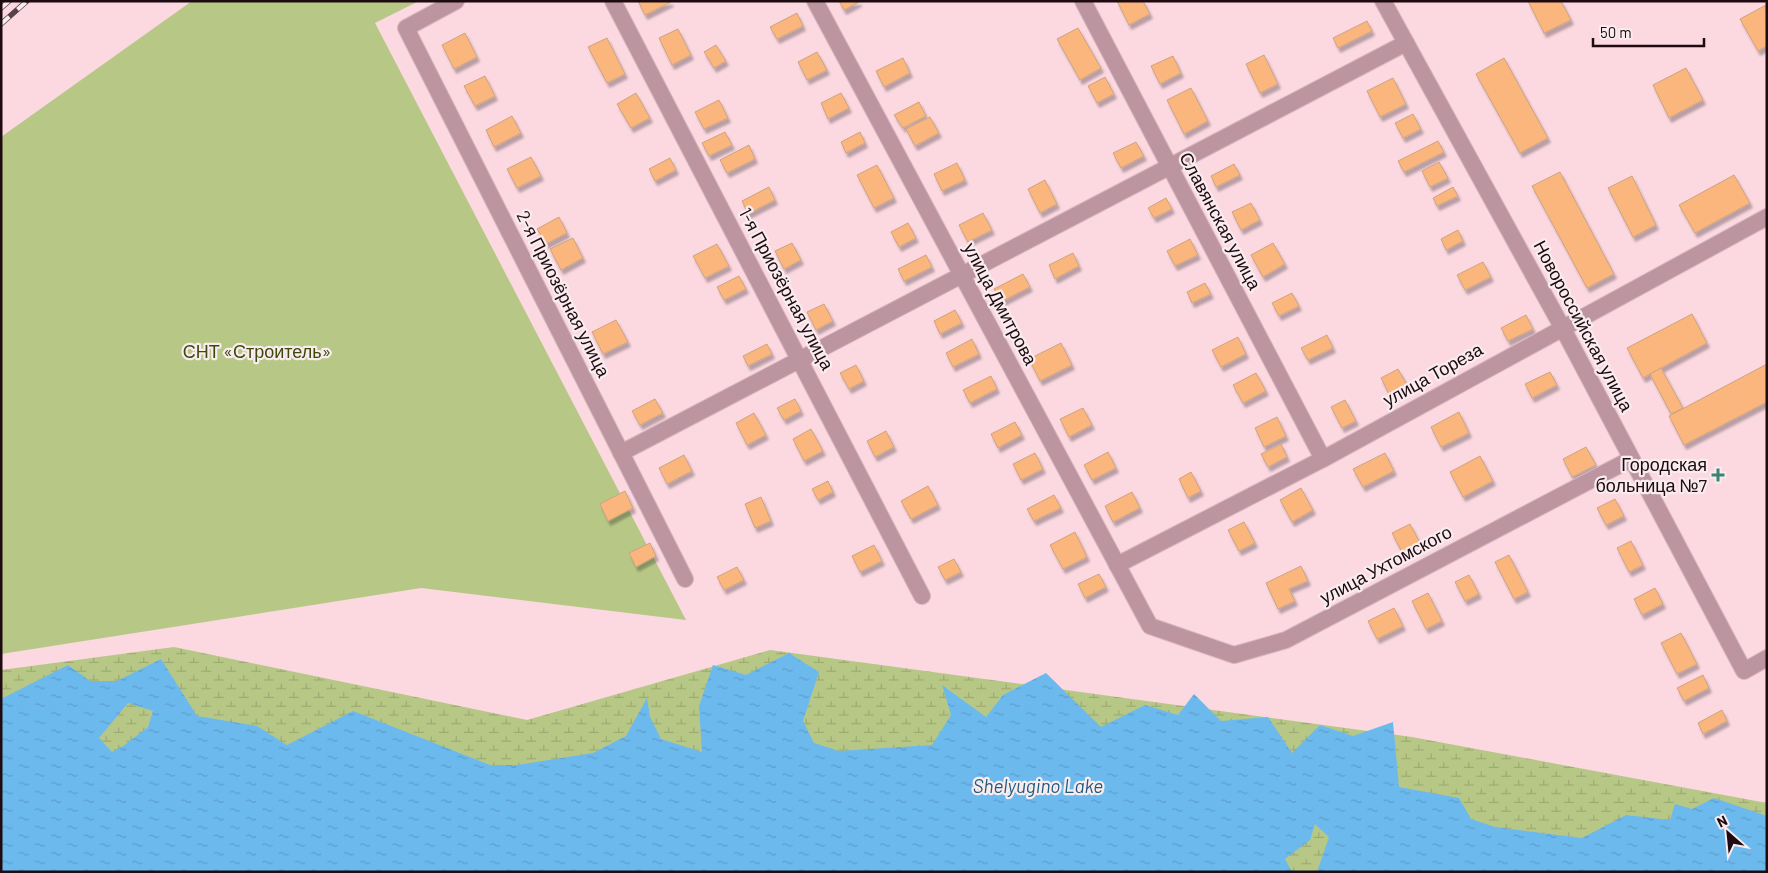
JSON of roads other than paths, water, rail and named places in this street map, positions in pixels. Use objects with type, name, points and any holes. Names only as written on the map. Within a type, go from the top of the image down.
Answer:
[{"type":"street","name":"2-я Приозёрная улица","points":[[456,1],[406,28],[685,579]]},
{"type":"street","name":"1-я Приозёрная улица","points":[[613,1],[922,596]]},
{"type":"street","name":"улица Дмитрова","points":[[815,1],[1150,626]]},
{"type":"street","name":"Славянская улица","points":[[1082,1],[1323,459]]},
{"type":"street","name":"Новороссийская улица","points":[[1384,1],[1562,327],[1744,671],[1767,658]]},
{"type":"street","points":[[621,453],[1406,43]]},
{"type":"street","name":"улица Тореза","points":[[1117,565],[1323,459],[1562,327],[1767,217]]},
{"type":"street","name":"улица Ухтомского","points":[[1150,626],[1234,655],[1286,640],[1631,459]]},
{"type":"water","name":"Shelyugino Lake","points":[[789,653],[819,672],[803,721],[814,743],[839,751],[932,745],[951,715],[942,685],[986,717],[1003,695],[1046,673],[1101,727],[1145,705],[1178,715],[1194,694],[1221,721],[1268,717],[1292,753],[1320,725],[1353,736],[1393,722],[1399,787],[1459,798],[1471,819],[1495,827],[1582,838],[1626,815],[1670,820],[1675,804],[1692,809],[1714,798],[1767,816],[1767,872],[1317,872],[1329,837],[1315,824],[1310,840],[1285,859],[1291,870],[1296,872],[1,872],[1,699],[68,665],[90,681],[117,681],[161,659],[197,716],[257,726],[287,745],[353,711],[490,765],[517,765],[593,753],[626,736],[647,698],[650,717],[661,739],[702,752],[699,706],[713,665],[746,675]],"holes":[[[128,703],[153,711],[148,727],[112,752],[99,738]]]},
{"type":"railway","points":[[1,8],[9,1]]},
{"type":"railway","points":[[1,24],[27,1]]},
{"type":"place","name":"Городская больница №7","points":[[1718,475]]},
{"type":"park label","name":"СНТ «Строитель»","points":[[257,352]]}]
